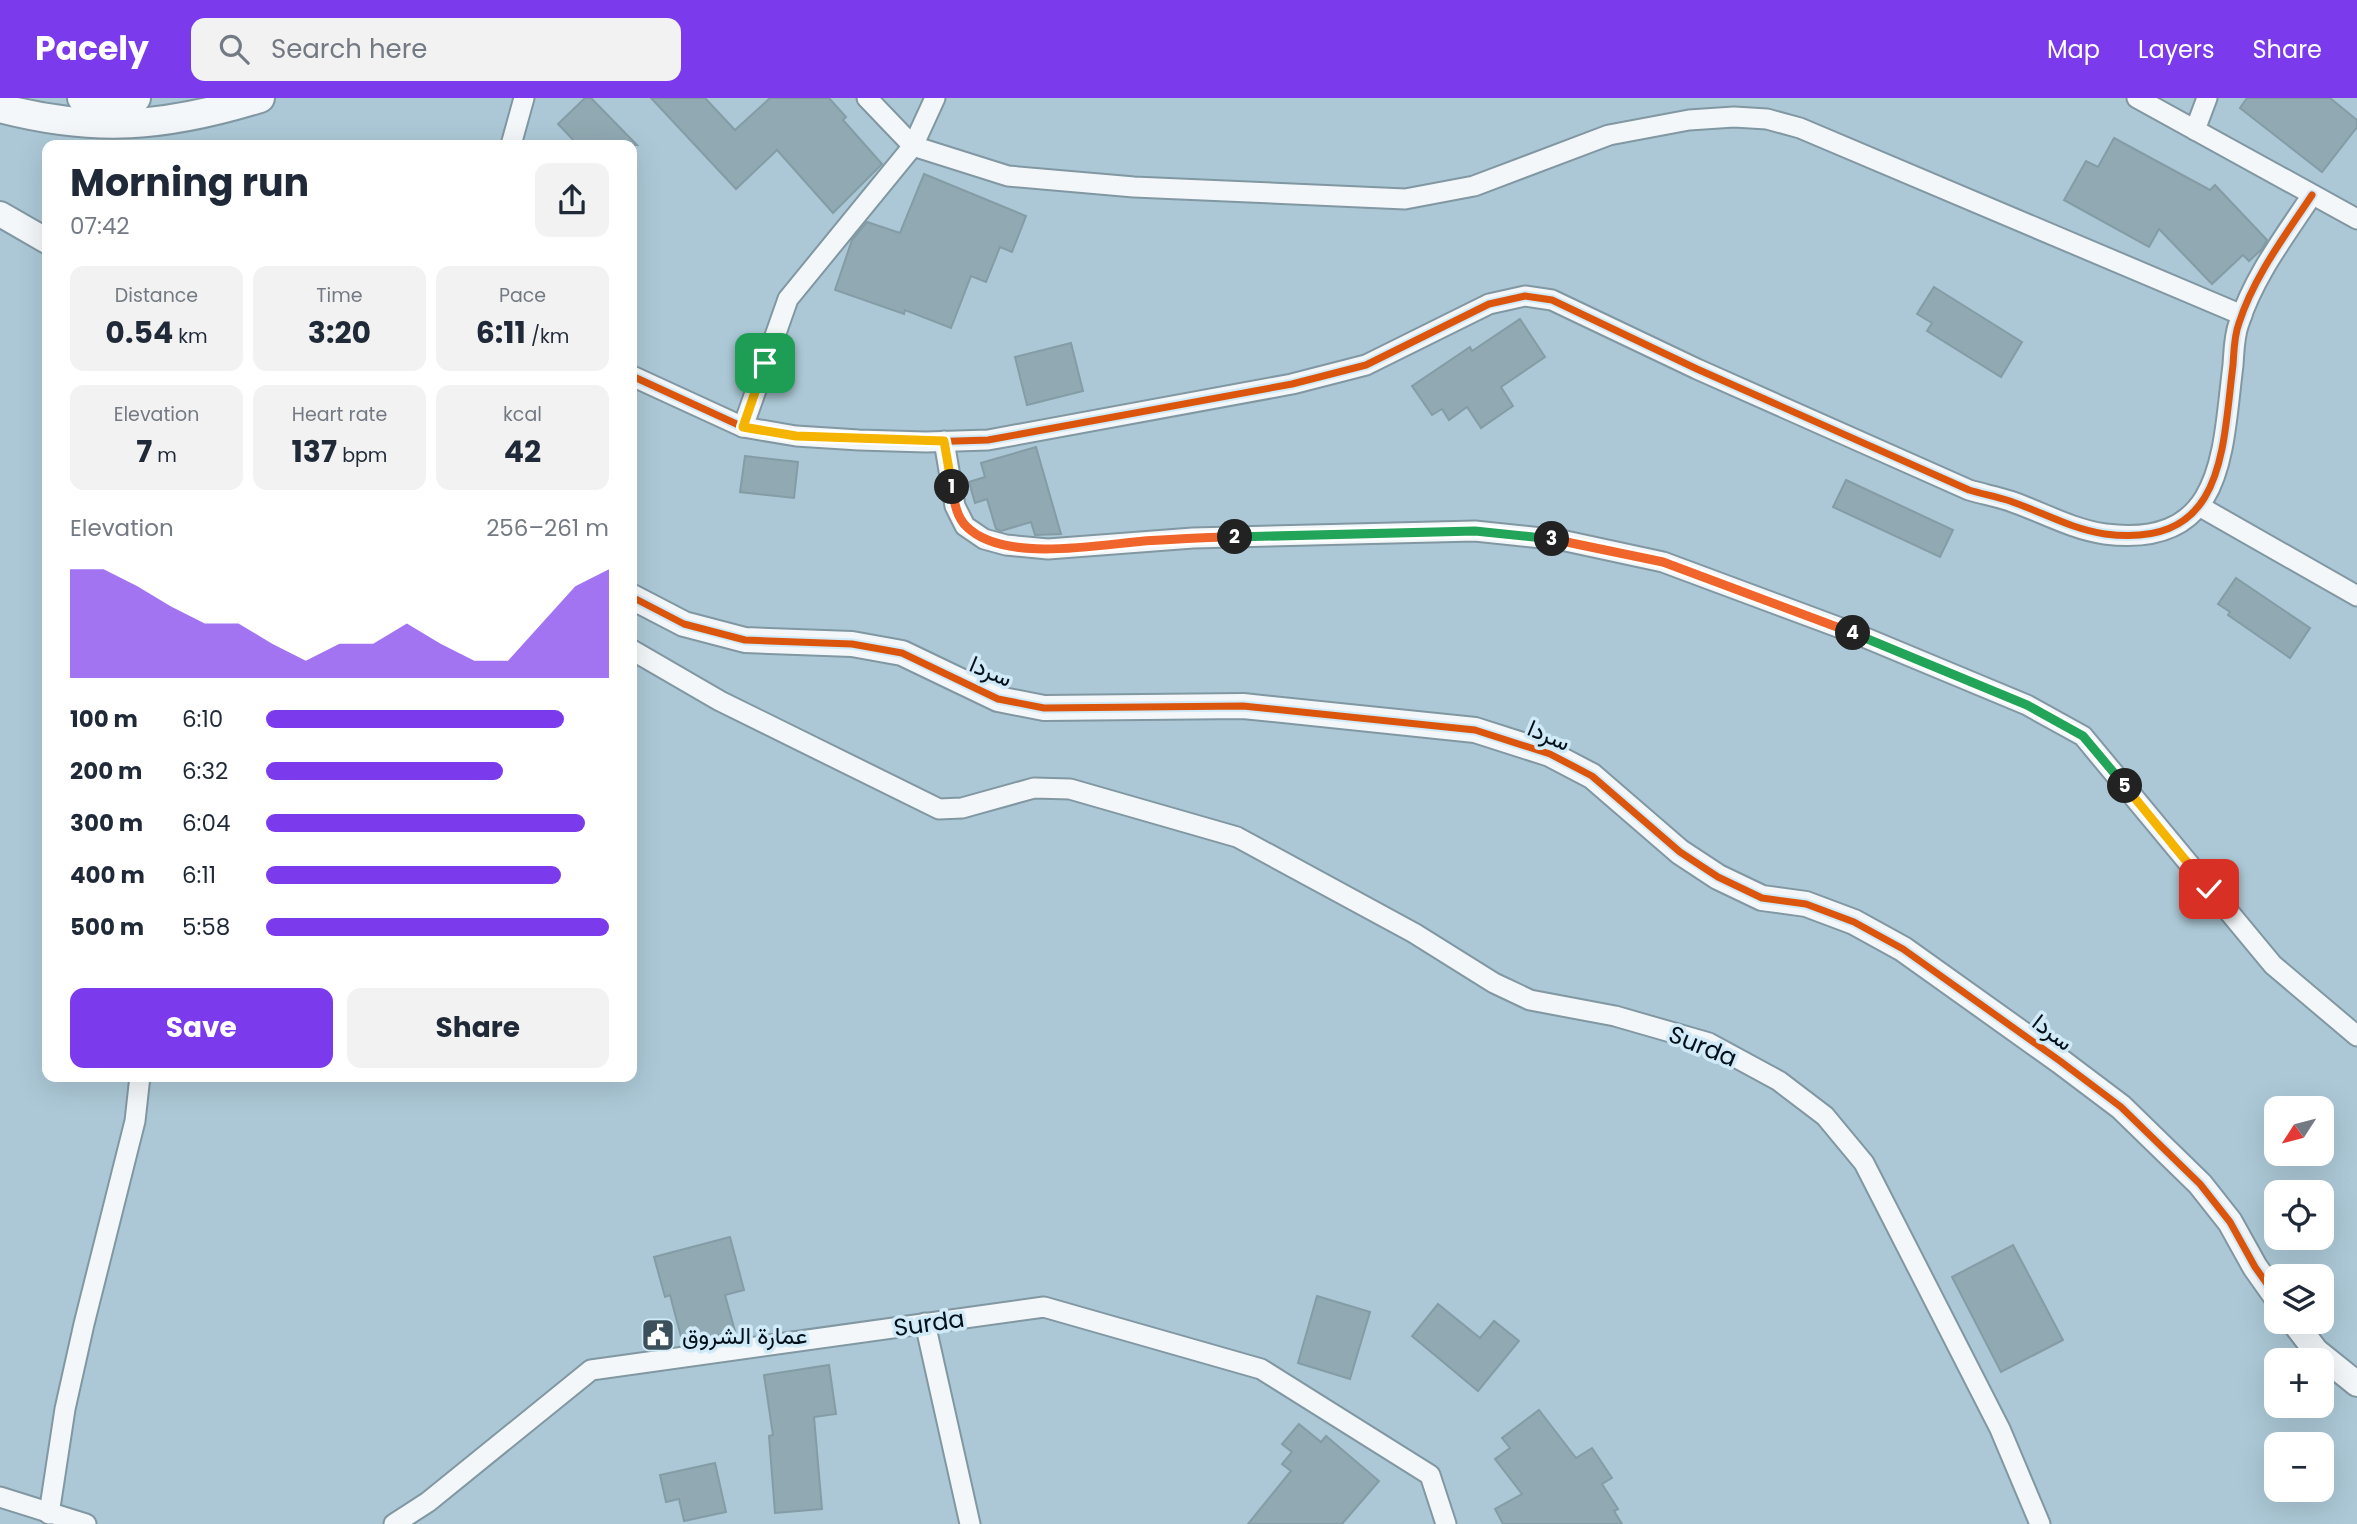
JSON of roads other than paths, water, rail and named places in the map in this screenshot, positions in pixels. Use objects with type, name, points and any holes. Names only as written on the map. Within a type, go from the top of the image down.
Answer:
[{"type":"main road","points":[[82,98],[136,98]]},
{"type":"main road","points":[[0,108],[65,122],[118,125],[174,121],[260,98]]},
{"type":"street","points":[[512,140],[523,98]]},
{"type":"street","points":[[867,98],[913,146],[1008,176],[1134,187],[1405,199],[1474,186],[1609,135],[1689,120],[1734,117],[1767,119],[1800,128],[2242,315]]},
{"type":"street","points":[[743,427],[788,299],[913,146],[935,98]]},
{"type":"street","points":[[2137,98],[2357,219]]},
{"type":"street","points":[[2195,130],[2207,98]]},
{"type":"street","points":[[637,378],[743,427],[796,436],[988,440],[1292,384],[1366,365],[1489,304],[1525,296],[1552,300],[1698,369],[1969,490],[2010,501],[2070,526],[2106,534],[2140,534],[2187,520],[2216,478],[2237,327],[2252,287],[2312,195]]},
{"type":"street","points":[[0,214],[42,238]]},
{"type":"street","points":[[944,441],[955,506],[965,526],[984,539],[1006,545],[1048,549],[1193,538],[1475,531],[1560,540],[1663,562],[1854,633],[2027,705],[2083,736],[2273,965],[2357,1036]]},
{"type":"street","points":[[2199,506],[2357,596]]},
{"type":"street","name":"سردا","points":[[637,600],[684,624],[744,640],[852,644],[902,653],[998,699],[1045,708],[1243,706],[1475,730],[1550,754],[1592,776],[1680,852],[1718,877],[1762,898],[1806,904],[1854,922],[1903,949],[2070,1069],[2121,1107],[2200,1184],[2230,1222],[2264,1280]]},
{"type":"street","name":"Surda","points":[[637,653],[720,701],[939,809],[962,808],[1034,788],[1070,789],[1237,837],[1414,933],[1494,983],[1530,1000],[1615,1016],[1709,1043],[1779,1081],[1825,1116],[1864,1163],[2000,1429],[2040,1524]]},
{"type":"street","points":[[49,1514],[65,1409],[135,1121],[140,1082]]},
{"type":"street","name":"Surda","points":[[394,1524],[428,1502],[591,1370],[1044,1307],[1261,1369],[1430,1475],[1446,1524]]},
{"type":"street","points":[[925,1323],[970,1524]]},
{"type":"street","points":[[2303,1334],[2316,1351],[2357,1384]]},
{"type":"street","points":[[0,1497],[86,1524]]},
{"type":"place","name":"عمارة الشروق","points":[[658,1335]]}]
